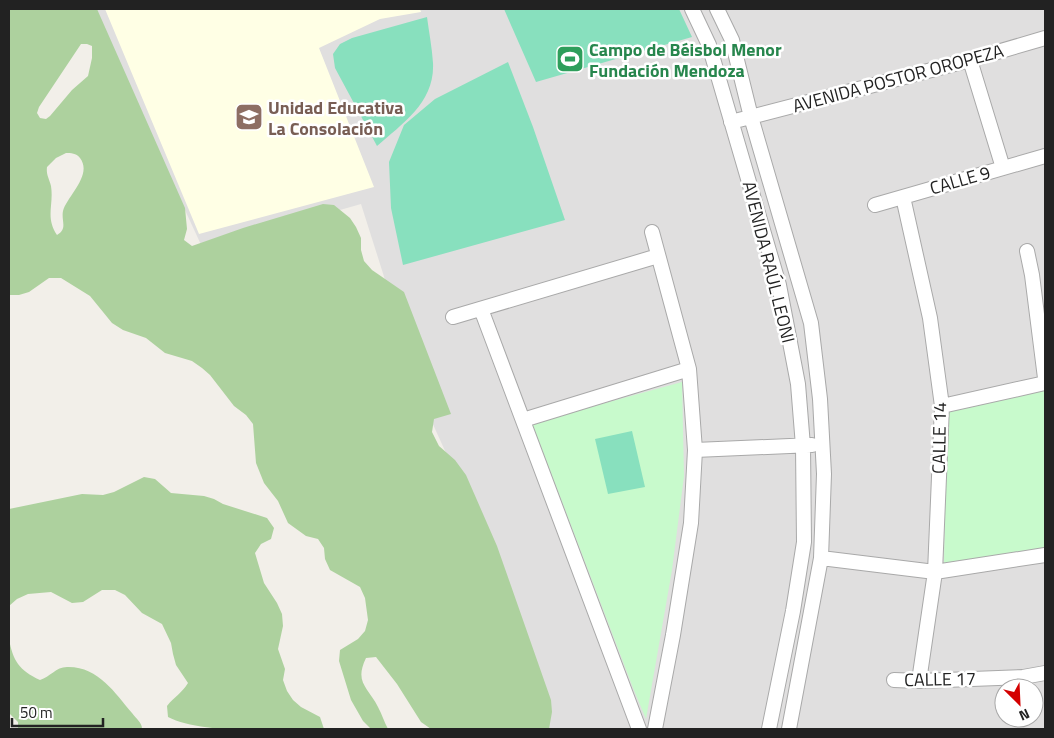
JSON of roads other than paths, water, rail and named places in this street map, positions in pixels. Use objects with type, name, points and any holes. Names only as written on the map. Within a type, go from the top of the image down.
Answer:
[{"type":"street","name":"AVENIDA RAÚL LEONI","points":[[692,9],[709,45],[779,284],[798,384],[803,446],[804,542],[793,611],[768,729]]},
{"type":"street","name":"AVENIDA RAÚL LEONI","points":[[717,9],[732,40],[750,116],[811,322],[820,399],[824,444],[821,558],[789,729]]},
{"type":"street","name":"AVENIDA POSTOR OROPEZA","points":[[732,122],[970,60],[1045,38]]},
{"type":"street","points":[[970,60],[1003,168]]},
{"type":"street","name":"CALLE 9","points":[[875,205],[1045,156]]},
{"type":"street","name":"CALLE 14","points":[[903,197],[930,318],[942,406],[935,572],[919,681]]},
{"type":"street","points":[[652,232],[689,369],[695,450],[691,523],[673,635],[655,729]]},
{"type":"street","points":[[1027,251],[1038,273],[1045,378]]},
{"type":"street","points":[[453,317],[658,256]]},
{"type":"street","points":[[481,309],[640,729]]},
{"type":"street","points":[[523,420],[689,369]]},
{"type":"street","points":[[942,406],[1045,384]]},
{"type":"street","points":[[695,450],[824,444]]},
{"type":"street","points":[[821,558],[935,572],[1045,555]]},
{"type":"street","name":"CALLE 17","points":[[894,680],[919,681],[1022,677],[1045,673]]},
{"type":"place","name":"Campo de Béisbol Menor Fundación Mendoza","points":[[570,59]]},
{"type":"place","name":"Unidad Educativa La Consolación","points":[[249,117]]}]
